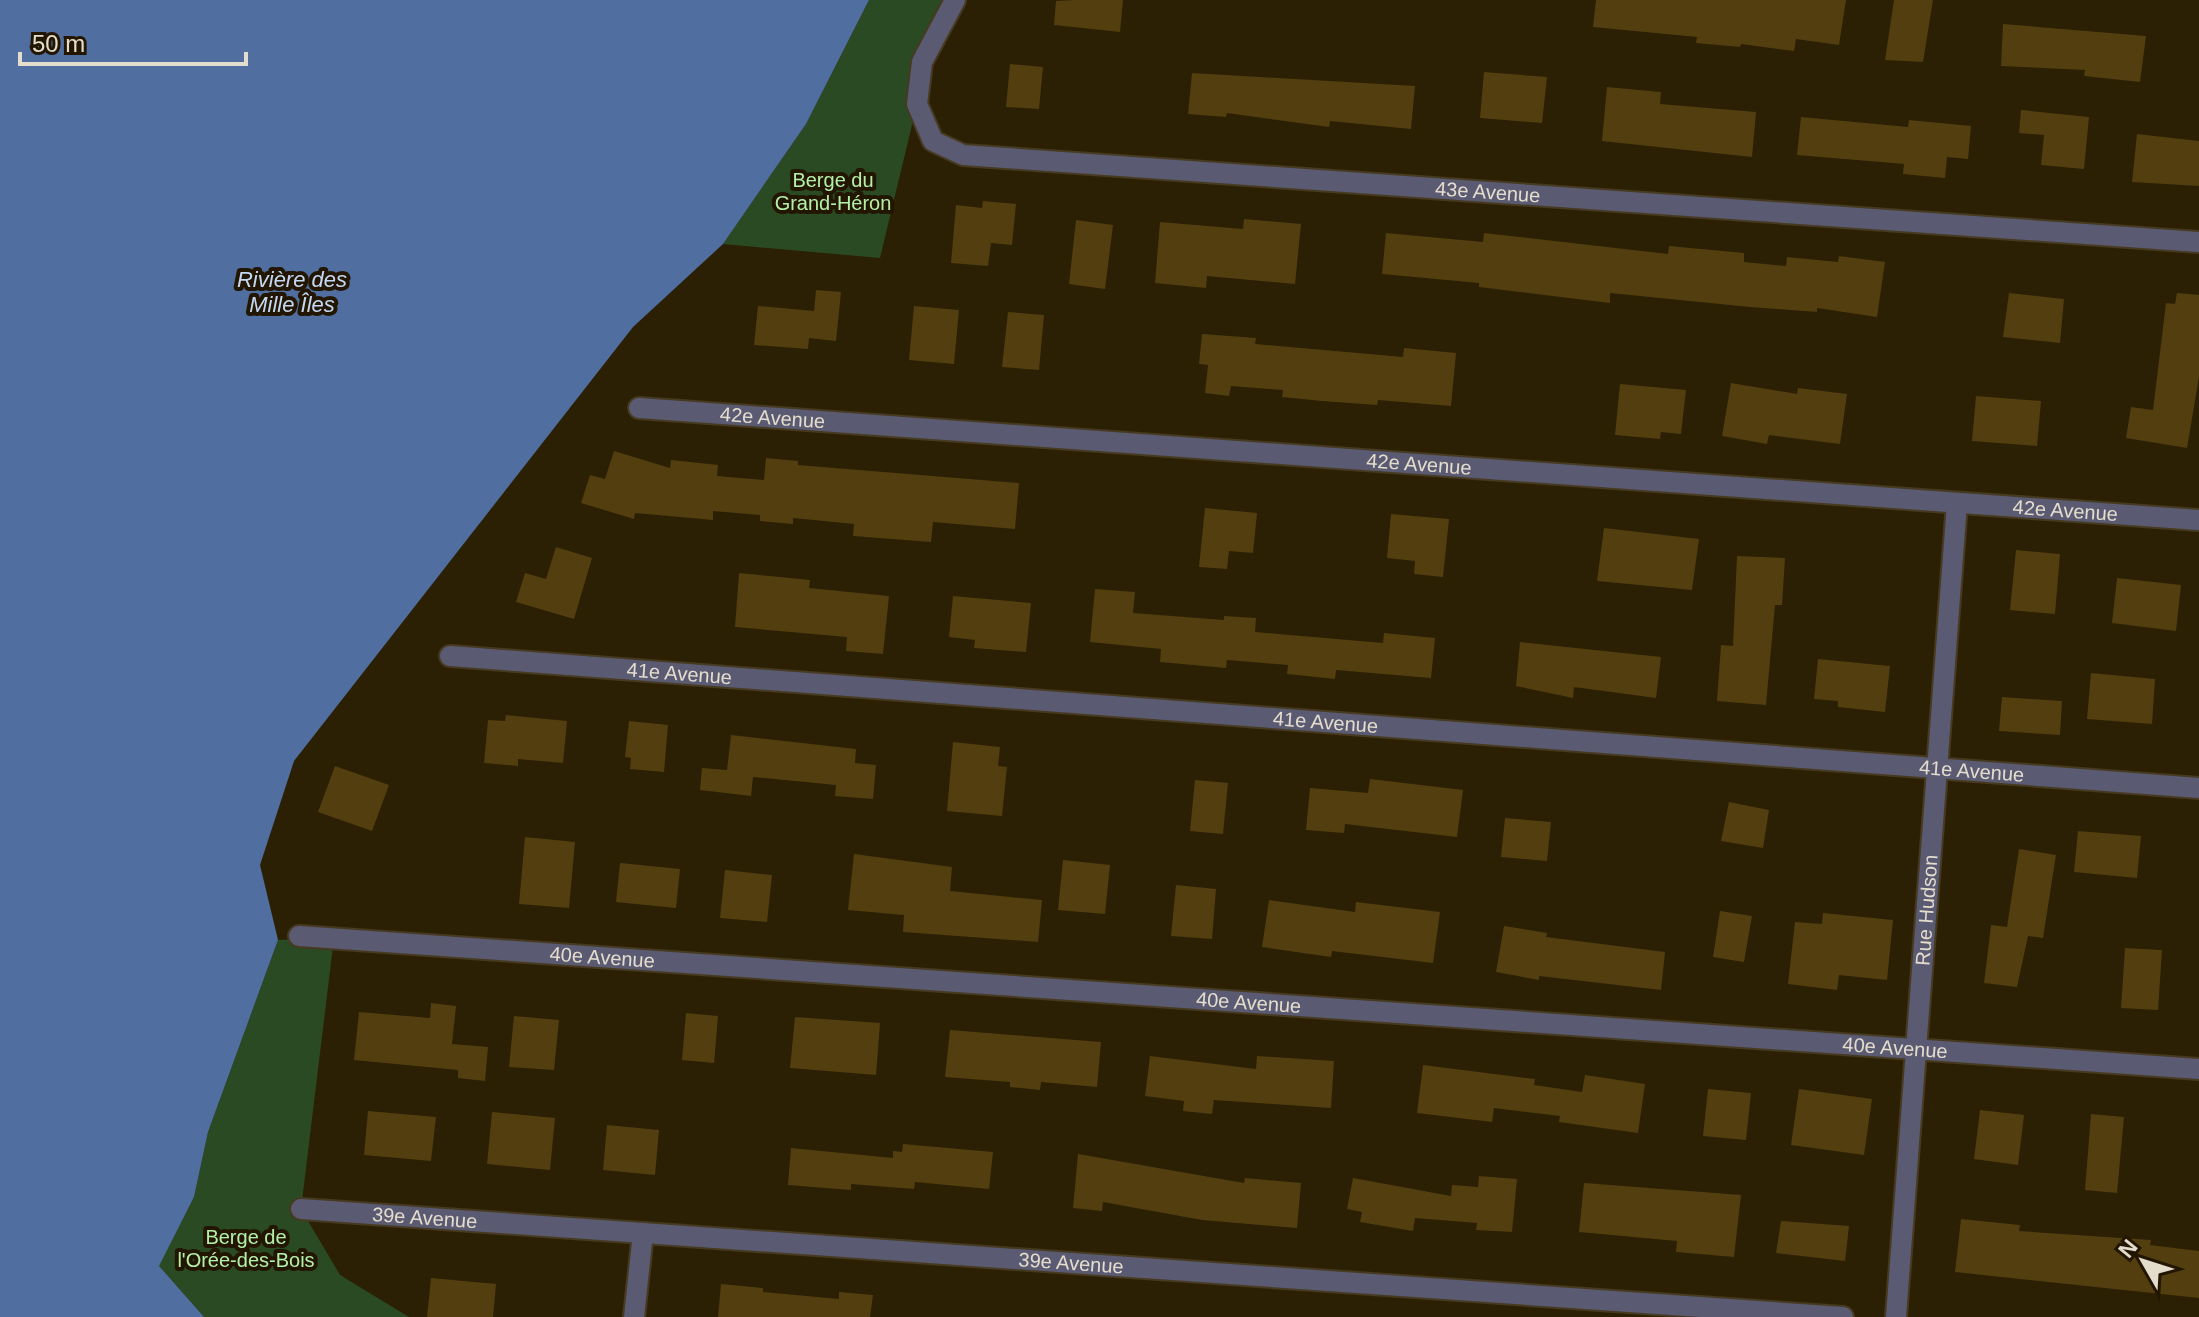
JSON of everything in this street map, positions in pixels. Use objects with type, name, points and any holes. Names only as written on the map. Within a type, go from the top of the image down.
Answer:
[{"type":"street","name":"43e Avenue","points":[[955,0],[922,62],[917,104],[933,141],[963,155],[2199,242]]},
{"type":"street","name":"42e Avenue","points":[[639,408],[2199,520]]},
{"type":"street","name":"Rue Hudson","points":[[1896,1317],[1957,503]]},
{"type":"street","name":"41e Avenue","points":[[450,656],[2199,788]]},
{"type":"street","name":"40e Avenue","points":[[299,936],[2199,1069]]},
{"type":"street","name":"39e Avenue","points":[[301,1209],[1843,1317]]},
{"type":"street","points":[[634,1317],[643,1233]]},
{"type":"green space","name":"Berge du Grand-Héron","points":[[869,0],[955,0],[917,104],[880,258],[723,244],[806,124]]},
{"type":"green space","name":"Berge de l'Orée-des-Bois","points":[[334,938],[301,1209],[340,1275],[409,1317],[204,1317],[158,1266],[194,1197],[208,1132],[278,940]]},
{"type":"water","name":"Rivière des Mille Îles","points":[[0,0],[869,0],[806,124],[723,244],[633,327],[294,761],[260,865],[278,940],[208,1132],[194,1197],[159,1266],[204,1317],[0,1317]]},
{"type":"building","points":[[1123,0],[1120,32],[1054,25],[1056,1]]},
{"type":"building","points":[[1596,0],[1846,0],[1839,45],[1796,39],[1794,51],[1741,44],[1740,47],[1696,43],[1697,37],[1593,27]]},
{"type":"building","points":[[1894,0],[1933,0],[1923,62],[1885,60]]},
{"type":"building","points":[[2003,24],[2146,36],[2140,82],[2084,76],[2085,70],[2001,66]]},
{"type":"building","points":[[1010,64],[1043,67],[1039,109],[1006,107]]},
{"type":"building","points":[[1484,72],[1547,77],[1542,123],[1480,118]]},
{"type":"building","points":[[1192,73],[1415,86],[1411,129],[1330,121],[1329,127],[1227,113],[1226,117],[1188,114]]},
{"type":"building","points":[[1607,87],[1661,92],[1660,104],[1756,112],[1752,157],[1602,141]]},
{"type":"building","points":[[2021,110],[2089,117],[2084,169],[2041,165],[2044,135],[2019,133]]},
{"type":"building","points":[[1801,117],[1908,127],[1909,120],[1971,126],[1968,159],[1947,157],[1945,178],[1903,174],[1904,164],[1797,155]]},
{"type":"building","points":[[2137,134],[2199,141],[2199,186],[2132,182]]},
{"type":"building","points":[[983,201],[1016,204],[1012,245],[991,243],[988,266],[951,263],[956,205],[982,208]]},
{"type":"building","points":[[1244,219],[1301,224],[1295,284],[1207,276],[1206,288],[1155,283],[1160,222],[1243,229]]},
{"type":"building","points":[[1076,220],[1113,225],[1105,289],[1069,284]]},
{"type":"building","points":[[1386,233],[1483,242],[1484,233],[1668,254],[1669,246],[1744,253],[1744,262],[1786,266],[1787,257],[1838,262],[1839,256],[1885,262],[1877,317],[1817,308],[1817,312],[1610,293],[1610,303],[1479,287],[1479,283],[1382,274]]},
{"type":"building","points":[[816,290],[841,292],[836,341],[809,338],[808,349],[754,345],[758,306],[814,311]]},
{"type":"building","points":[[2009,293],[2064,299],[2060,343],[2003,337]]},
{"type":"building","points":[[2177,293],[2199,295],[2199,377],[2187,448],[2126,438],[2131,407],[2153,410],[2166,303],[2175,304]]},
{"type":"building","points":[[914,306],[959,310],[954,364],[909,360]]},
{"type":"building","points":[[1008,312],[1044,315],[1039,370],[1002,367]]},
{"type":"building","points":[[1202,334],[1256,338],[1255,344],[1403,357],[1404,348],[1456,353],[1451,406],[1378,400],[1377,405],[1322,401],[1282,397],[1283,390],[1231,386],[1229,396],[1205,393],[1208,365],[1199,364]]},
{"type":"building","points":[[1731,383],[1797,394],[1798,388],[1847,394],[1840,444],[1769,435],[1767,444],[1722,436]]},
{"type":"building","points":[[1620,384],[1686,390],[1681,434],[1661,432],[1660,439],[1615,435]]},
{"type":"building","points":[[1976,396],[2041,401],[2037,446],[1972,441]]},
{"type":"building","points":[[614,451],[670,468],[671,460],[718,465],[717,476],[764,480],[766,458],[798,461],[798,465],[1019,483],[1015,529],[933,522],[931,542],[853,536],[854,524],[793,518],[793,524],[760,521],[760,515],[713,511],[713,520],[635,513],[634,519],[581,503],[590,475],[605,479]]},
{"type":"building","points":[[1205,508],[1257,513],[1253,553],[1229,551],[1227,569],[1199,567]]},
{"type":"building","points":[[1391,514],[1449,519],[1443,577],[1414,574],[1415,561],[1387,558]]},
{"type":"building","points":[[1604,528],[1699,539],[1692,590],[1597,581]]},
{"type":"building","points":[[556,547],[592,558],[574,619],[516,602],[525,573],[546,579]]},
{"type":"building","points":[[2016,550],[2060,554],[2055,614],[2010,610]]},
{"type":"building","points":[[1737,556],[1785,558],[1782,605],[1775,605],[1766,705],[1717,701],[1721,645],[1733,646]]},
{"type":"building","points":[[739,573],[810,580],[809,588],[889,596],[883,654],[846,651],[847,637],[735,627]]},
{"type":"building","points":[[2117,578],[2181,585],[2176,631],[2112,623]]},
{"type":"building","points":[[1095,589],[1135,592],[1133,613],[1224,620],[1224,616],[1256,618],[1255,632],[1383,643],[1384,633],[1435,638],[1431,678],[1336,670],[1335,679],[1287,674],[1288,665],[1227,660],[1226,668],[1160,662],[1161,649],[1090,642]]},
{"type":"building","points":[[953,596],[1031,603],[1026,652],[974,648],[975,640],[949,637]]},
{"type":"building","points":[[1520,642],[1661,657],[1656,698],[1574,687],[1573,698],[1516,686]]},
{"type":"building","points":[[1818,659],[1890,666],[1885,712],[1838,707],[1838,701],[1814,699]]},
{"type":"building","points":[[2091,673],[2155,679],[2152,724],[2087,719]]},
{"type":"building","points":[[2002,697],[2062,701],[2060,735],[1999,731]]},
{"type":"building","points":[[506,715],[567,721],[563,763],[518,759],[518,766],[484,763],[488,720],[505,721]]},
{"type":"building","points":[[629,721],[668,725],[664,772],[630,769],[631,758],[625,757]]},
{"type":"building","points":[[731,735],[856,749],[855,763],[876,765],[873,799],[835,796],[836,785],[753,777],[751,796],[700,790],[702,768],[727,770]]},
{"type":"building","points":[[953,742],[1000,747],[998,766],[1007,767],[1002,816],[947,811]]},
{"type":"building","points":[[335,766],[389,785],[372,831],[318,812]]},
{"type":"building","points":[[1370,779],[1463,790],[1457,837],[1345,824],[1344,833],[1306,830],[1310,788],[1368,793]]},
{"type":"building","points":[[1195,780],[1228,783],[1223,834],[1190,831]]},
{"type":"building","points":[[1729,802],[1769,810],[1763,848],[1721,841]]},
{"type":"building","points":[[1505,818],[1551,822],[1547,861],[1501,857]]},
{"type":"building","points":[[2078,831],[2141,836],[2137,878],[2074,872]]},
{"type":"building","points":[[525,837],[575,842],[569,908],[519,904]]},
{"type":"building","points":[[2019,849],[2056,855],[2043,938],[2028,936],[2017,987],[1984,983],[1991,925],[2007,927]]},
{"type":"building","points":[[854,854],[952,867],[950,891],[1042,900],[1038,942],[903,932],[904,915],[848,910]]},
{"type":"building","points":[[1063,860],[1110,865],[1105,914],[1058,910]]},
{"type":"building","points":[[620,863],[680,869],[676,908],[616,902]]},
{"type":"building","points":[[725,870],[772,875],[767,922],[720,918]]},
{"type":"building","points":[[1176,885],[1216,889],[1212,939],[1171,936]]},
{"type":"building","points":[[1269,900],[1355,912],[1356,902],[1440,912],[1433,963],[1332,951],[1331,957],[1262,947]]},
{"type":"building","points":[[1720,911],[1752,916],[1744,962],[1713,957]]},
{"type":"building","points":[[1823,913],[1893,920],[1887,980],[1839,975],[1837,990],[1788,984],[1795,922],[1822,924]]},
{"type":"building","points":[[1504,926],[1547,933],[1546,937],[1665,952],[1661,990],[1539,976],[1539,980],[1496,972]]},
{"type":"building","points":[[2125,948],[2162,950],[2158,1010],[2121,1008]]},
{"type":"building","points":[[431,1003],[456,1006],[452,1044],[488,1047],[485,1081],[458,1078],[458,1070],[354,1060],[359,1012],[430,1018]]},
{"type":"building","points":[[686,1013],[718,1016],[714,1063],[682,1060]]},
{"type":"building","points":[[514,1016],[559,1020],[554,1070],[509,1067]]},
{"type":"building","points":[[795,1017],[880,1023],[876,1075],[790,1068]]},
{"type":"building","points":[[950,1030],[1101,1042],[1097,1087],[1041,1082],[1040,1090],[1010,1087],[1010,1082],[945,1077]]},
{"type":"building","points":[[1150,1056],[1256,1069],[1257,1056],[1334,1061],[1331,1108],[1214,1100],[1212,1114],[1183,1111],[1184,1101],[1145,1096]]},
{"type":"building","points":[[1423,1065],[1535,1079],[1534,1085],[1582,1092],[1585,1075],[1645,1084],[1638,1133],[1559,1122],[1560,1116],[1494,1108],[1492,1122],[1417,1113]]},
{"type":"building","points":[[1708,1089],[1751,1093],[1746,1140],[1703,1136]]},
{"type":"building","points":[[1799,1089],[1872,1099],[1864,1155],[1791,1145]]},
{"type":"building","points":[[1980,1110],[2024,1115],[2018,1165],[1974,1159]]},
{"type":"building","points":[[368,1111],[436,1117],[431,1161],[364,1155]]},
{"type":"building","points":[[492,1112],[555,1118],[550,1170],[487,1164]]},
{"type":"building","points":[[2091,1114],[2124,1117],[2117,1193],[2085,1190]]},
{"type":"building","points":[[607,1125],[659,1130],[655,1175],[603,1170]]},
{"type":"building","points":[[903,1144],[993,1152],[989,1189],[915,1182],[914,1189],[851,1184],[851,1190],[788,1185],[791,1148],[893,1158],[893,1151],[902,1152]]},
{"type":"building","points":[[1078,1154],[1244,1183],[1245,1178],[1301,1183],[1297,1228],[1202,1220],[1103,1202],[1102,1211],[1073,1208]]},
{"type":"building","points":[[1479,1176],[1517,1179],[1512,1232],[1476,1230],[1477,1223],[1415,1218],[1413,1231],[1360,1222],[1362,1212],[1347,1209],[1353,1178],[1451,1196],[1452,1185],[1478,1187]]},
{"type":"building","points":[[1584,1183],[1741,1195],[1734,1257],[1676,1252],[1677,1241],[1579,1232]]},
{"type":"building","points":[[1961,1219],[2020,1225],[2019,1231],[2151,1240],[2150,1245],[2199,1251],[2199,1298],[1955,1272]]},
{"type":"building","points":[[1781,1221],[1849,1226],[1845,1261],[1776,1253]]},
{"type":"building","points":[[431,1278],[496,1284],[493,1317],[427,1317]]},
{"type":"building","points":[[721,1284],[763,1288],[763,1292],[839,1299],[839,1292],[873,1295],[870,1317],[718,1317]]}]
